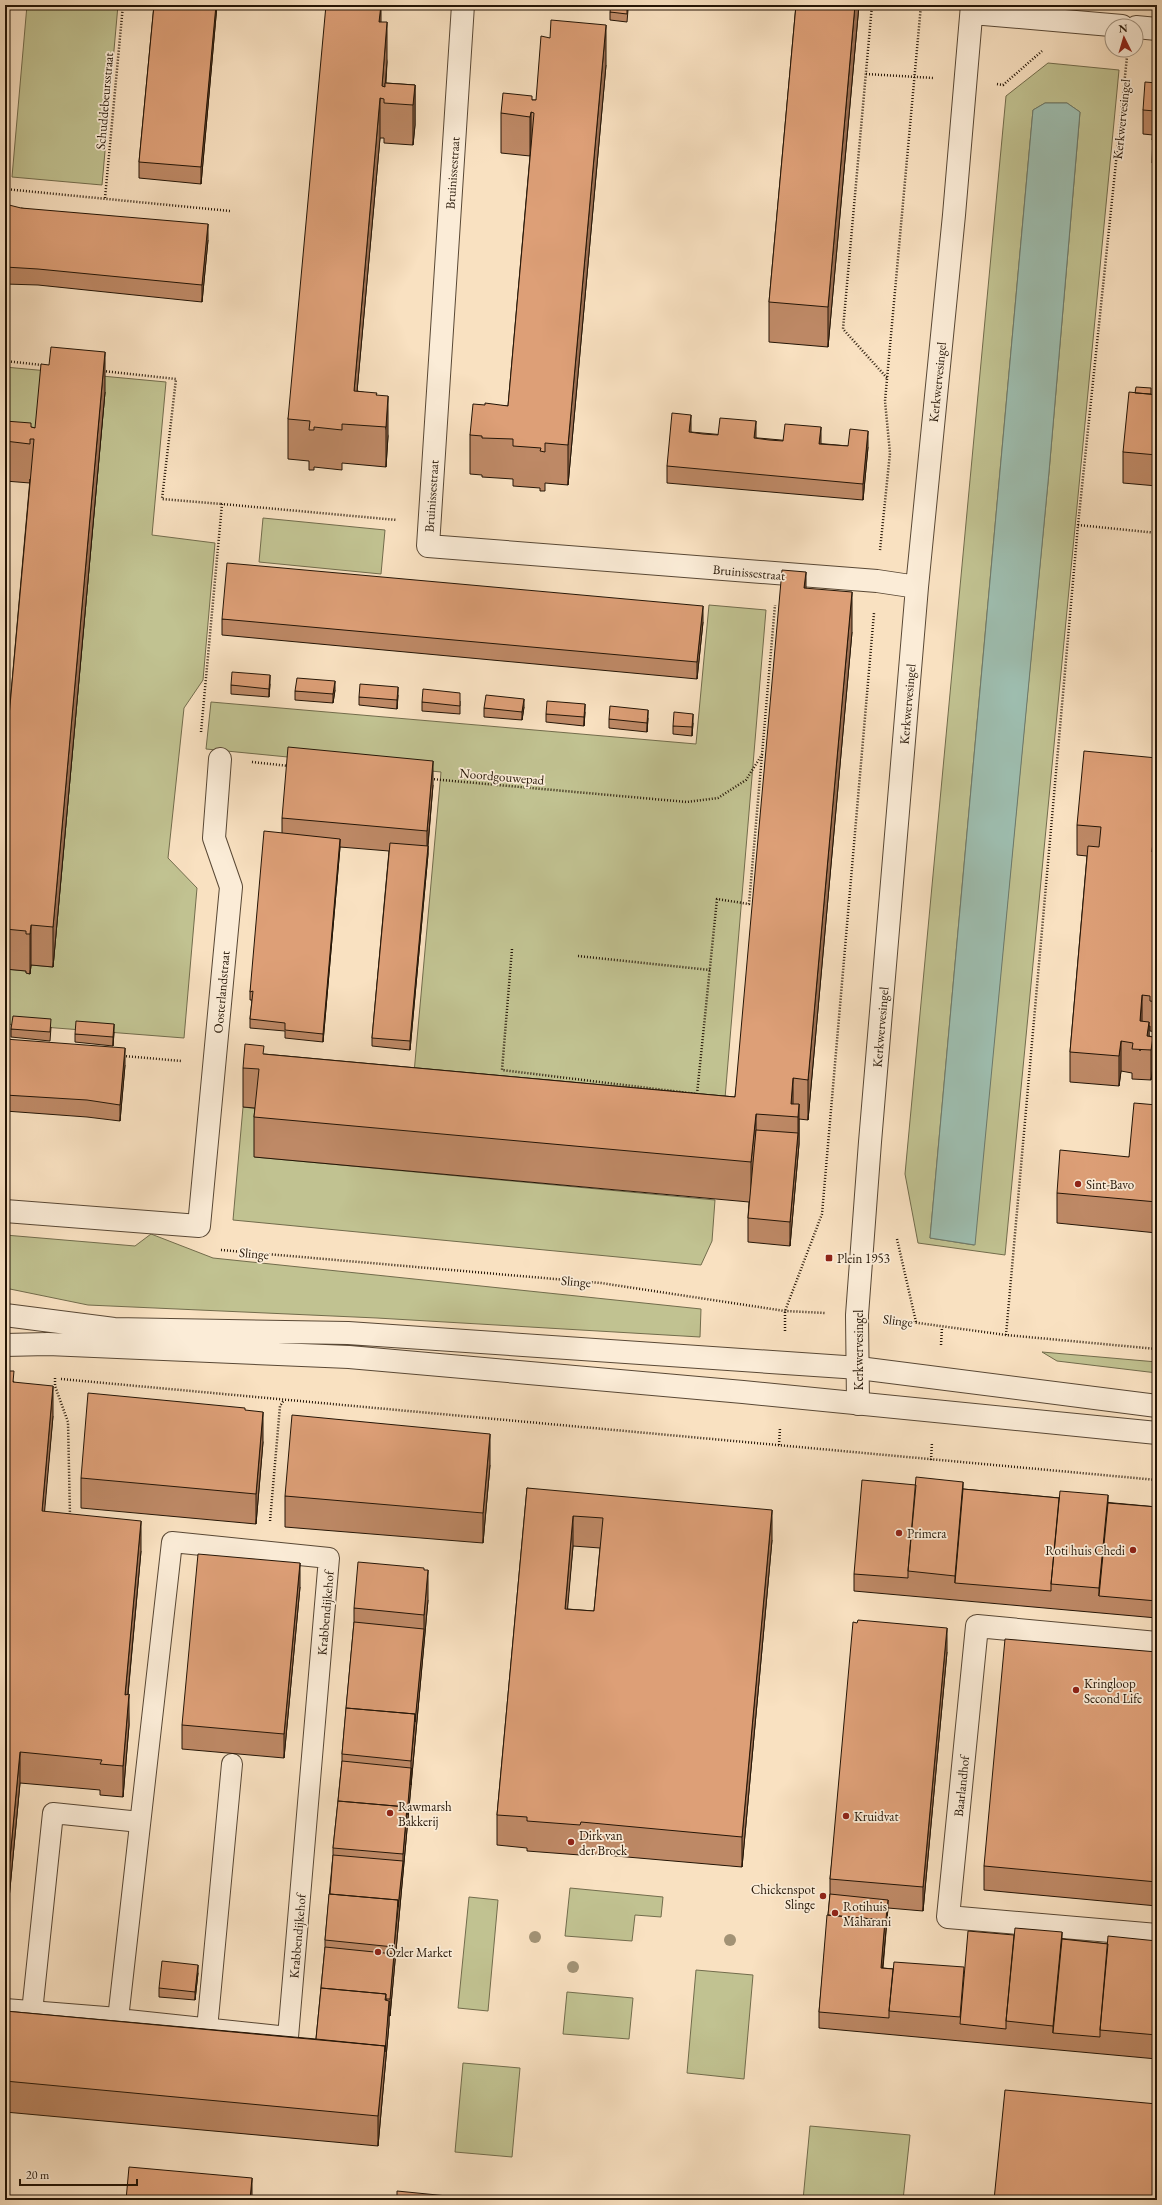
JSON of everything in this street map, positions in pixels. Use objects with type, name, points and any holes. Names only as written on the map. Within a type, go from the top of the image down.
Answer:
[{"type":"street","name":"Bruinissestraat","points":[[463,5],[428,546],[877,582],[917,587]]},
{"type":"street","points":[[972,9],[1104,24]]},
{"type":"street","name":"Kerkwervesingel","points":[[858,1404],[857,1315],[917,587],[972,9]]},
{"type":"street","points":[[1144,28],[1157,29]]},
{"type":"street","name":"Oosterlandstraat","points":[[199,1226],[231,887],[214,838],[220,759]]},
{"type":"street","points":[[5,1211],[199,1226]]},
{"type":"street","points":[[5,1315],[114,1329],[348,1332],[858,1368],[1157,1406]]},
{"type":"street","points":[[5,1346],[48,1344],[349,1357],[1157,1433]]},
{"type":"street","name":"Baarlandhof","points":[[1157,1643],[978,1626],[948,1917],[1157,1935]]},
{"type":"street","name":"Krabbendijkehof","points":[[5,2010],[118,2019]]},
{"type":"lane","name":"Krabbendijkehof","points":[[172,1542],[329,1558],[288,2037],[118,2019],[140,1822],[172,1542]]},
{"type":"lane","points":[[207,2029],[232,1764]]},
{"type":"lane","points":[[32,2012],[53,1813],[140,1822]]},
{"type":"path","points":[[5,19],[6,5]]},
{"type":"path","name":"Schuddebeursstraat","points":[[105,198],[124,5]]},
{"type":"path","points":[[872,5],[843,329],[887,378]]},
{"type":"path","points":[[786,1311],[822,1214],[877,582],[890,453],[885,401],[921,5]]},
{"type":"path","name":"Kerkwervesingel","points":[[1006,1334],[1078,525],[1127,58]]},
{"type":"path","points":[[5,189],[230,211]]},
{"type":"path","points":[[5,361],[44,365]]},
{"type":"path","points":[[98,371],[176,379],[162,499],[429,523]]},
{"type":"path","points":[[222,504],[199,758],[291,766]]},
{"type":"path","points":[[1078,525],[1157,533]]},
{"type":"path","points":[[512,949],[502,1070],[697,1094],[718,899],[749,904],[777,574]]},
{"type":"path","name":"Noordgouwepad","points":[[425,778],[687,802],[718,798],[724,795],[746,780],[763,753]]},
{"type":"path","points":[[578,956],[710,970]]},
{"type":"path","points":[[122,1056],[215,1064]]},
{"type":"path","name":"Slinge","points":[[199,1226],[218,1250],[601,1283],[786,1311],[857,1315],[1006,1334],[1157,1349]]},
{"type":"path","points":[[48,1378],[1157,1480]]},
{"type":"path","points":[[56,1378],[55,1386],[68,1422],[70,1520]]},
{"type":"path","points":[[265,1551],[269,1534],[280,1406],[285,1400]]},
{"type":"path","points":[[862,1454],[864,1460]]},
{"type":"green space","points":[[27,5],[118,5],[102,185],[12,177]]},
{"type":"green space","points":[[1048,63],[1119,70],[1005,1255],[918,1243],[905,1174],[1006,96]],"holes":[[[1045,103],[1067,103],[1080,112],[1049,472],[974,1245],[930,1238],[1033,110]]]},
{"type":"green space","points":[[5,367],[166,382],[152,535],[215,543],[203,680],[184,708],[168,858],[197,888],[184,1038],[5,1024],[5,969],[26,971],[26,973],[30,974],[31,965],[53,967],[105,392],[37,431],[5,428]]},
{"type":"green space","points":[[263,518],[385,530],[381,574],[259,562]]},
{"type":"green space","points":[[709,605],[766,610],[723,1122],[414,1073],[441,772],[206,749],[211,702],[696,744]]},
{"type":"green space","points":[[243,1107],[259,1109],[255,1157],[715,1200],[712,1241],[701,1265],[233,1220]]},
{"type":"green space","points":[[151,1234],[213,1258],[701,1309],[700,1337],[377,1318],[88,1305],[5,1288],[5,1235],[135,1246]]},
{"type":"green space","points":[[1042,1352],[1157,1362],[1157,1373],[1057,1361]]},
{"type":"green space","points":[[570,1888],[663,1897],[661,1917],[635,1915],[632,1941],[565,1936]]},
{"type":"green space","points":[[469,1897],[498,1900],[488,2011],[458,2008]]},
{"type":"green space","points":[[696,1970],[753,1975],[744,2079],[687,2073]]},
{"type":"green space","points":[[567,1992],[633,1998],[629,2039],[563,2034]]},
{"type":"green space","points":[[463,2063],[520,2068],[512,2157],[455,2152]]},
{"type":"green space","points":[[810,2126],[910,2135],[903,2200],[803,2200]]},
{"type":"shaded area","points":[[1045,103],[1067,103],[1080,112],[1049,472],[975,1245],[930,1238],[1033,110]]},
{"type":"building","points":[[154,5],[216,5],[201,167],[139,162]]},
{"type":"building","points":[[326,5],[381,5],[379,22],[387,22],[382,86],[385,87],[385,83],[415,85],[413,105],[384,103],[384,99],[380,98],[354,391],[377,393],[376,395],[388,396],[386,427],[342,424],[342,430],[314,427],[314,430],[309,430],[310,421],[288,419]]},
{"type":"building","points":[[611,5],[627,5],[627,14],[610,12]]},
{"type":"building","points":[[796,5],[855,5],[828,307],[769,302]]},
{"type":"building","points":[[551,20],[606,25],[568,445],[545,443],[545,452],[540,451],[541,448],[513,446],[513,439],[482,438],[482,436],[470,435],[473,404],[485,405],[485,403],[508,406],[534,113],[531,112],[530,117],[501,113],[503,93],[532,96],[532,100],[536,100],[541,36],[550,38]]},
{"type":"building","points":[[1145,82],[1157,83],[1157,140],[1152,140],[1155,111],[1143,110]]},
{"type":"building","points":[[9,205],[21,208],[208,224],[202,285],[5,267]]},
{"type":"building","points":[[51,347],[105,352],[53,927],[31,925],[30,934],[26,934],[26,931],[5,929],[5,761],[34,439],[30,439],[30,444],[5,441],[5,421],[31,423],[31,427],[35,428],[41,364],[49,365]]},
{"type":"building","points":[[1136,387],[1151,388],[1151,394],[1135,393]]},
{"type":"building","points":[[1129,392],[1157,395],[1157,455],[1123,452]]},
{"type":"building","points":[[672,413],[691,415],[689,432],[703,434],[718,435],[720,418],[756,421],[754,438],[769,440],[783,441],[785,424],[821,427],[819,444],[848,446],[850,429],[868,431],[863,484],[667,466]]},
{"type":"building","points":[[227,563],[703,606],[697,662],[222,619]]},
{"type":"building","points":[[782,570],[806,572],[804,588],[852,592],[808,1080],[793,1078],[791,1104],[799,1104],[798,1117],[756,1114],[751,1162],[254,1117],[259,1069],[243,1068],[245,1044],[264,1046],[263,1054],[735,1097]]},
{"type":"building","points":[[232,672],[270,675],[269,689],[231,685]]},
{"type":"building","points":[[297,678],[335,681],[333,694],[295,691]]},
{"type":"building","points":[[360,684],[398,687],[397,700],[359,697]]},
{"type":"building","points":[[423,689],[460,693],[460,706],[422,702]]},
{"type":"building","points":[[486,695],[524,699],[522,712],[484,708]]},
{"type":"building","points":[[547,701],[585,704],[584,717],[546,714]]},
{"type":"building","points":[[610,706],[648,710],[647,723],[609,719]]},
{"type":"building","points":[[674,712],[693,714],[692,727],[673,726]]},
{"type":"building","points":[[288,747],[433,761],[427,831],[282,818]]},
{"type":"building","points":[[1084,751],[1157,758],[1157,832],[1154,831],[1152,852],[1157,853],[1157,1002],[1150,1001],[1150,996],[1142,995],[1140,1021],[1149,1022],[1147,1036],[1153,1037],[1151,1050],[1132,1049],[1133,1043],[1121,1041],[1119,1056],[1070,1052],[1088,846],[1099,847],[1101,827],[1077,825]]},
{"type":"building","points":[[264,831],[340,839],[323,1034],[285,1030],[285,1023],[250,1019],[253,991],[250,992]]},
{"type":"building","points":[[390,843],[428,846],[410,1041],[372,1038]]},
{"type":"building","points":[[13,1016],[51,1019],[50,1032],[11,1029]]},
{"type":"building","points":[[76,1021],[114,1024],[113,1037],[75,1034]]},
{"type":"building","points":[[5,1039],[125,1048],[120,1105],[87,1100],[5,1095]]},
{"type":"building","points":[[1134,1103],[1157,1105],[1157,1202],[1057,1193],[1060,1150],[1129,1157]]},
{"type":"building","points":[[756,1130],[798,1133],[790,1222],[748,1218]]},
{"type":"building","points":[[5,1371],[14,1371],[13,1382],[53,1386],[42,1511],[141,1521],[125,1695],[129,1694],[123,1766],[100,1764],[102,1760],[20,1752],[5,1911]]},
{"type":"building","points":[[88,1393],[245,1408],[245,1410],[263,1412],[256,1494],[81,1478]]},
{"type":"building","points":[[292,1415],[490,1434],[483,1513],[285,1496]]},
{"type":"building","points":[[916,1477],[963,1482],[955,1576],[908,1571]]},
{"type":"building","points":[[862,1480],[916,1485],[908,1578],[854,1574]]},
{"type":"building","points":[[527,1488],[772,1510],[742,1837],[581,1822],[580,1825],[527,1821],[527,1817],[497,1815]],"holes":[[[573,1516],[603,1518],[594,1611],[565,1609]]]},
{"type":"building","points":[[963,1489],[1059,1498],[1051,1591],[955,1583]]},
{"type":"building","points":[[1060,1491],[1108,1495],[1099,1588],[1051,1584]]},
{"type":"building","points":[[1108,1503],[1157,1507],[1157,1601],[1099,1596]]},
{"type":"building","points":[[198,1554],[300,1563],[284,1734],[182,1725]]},
{"type":"building","points":[[358,1562],[424,1568],[424,1570],[428,1570],[424,1615],[354,1608]]},
{"type":"building","points":[[858,1620],[947,1628],[923,1887],[830,1879],[853,1622],[857,1623]]},
{"type":"building","points":[[354,1622],[424,1629],[415,1722],[415,1714],[346,1708]]},
{"type":"building","points":[[1005,1639],[1157,1652],[1157,1882],[984,1866]]},
{"type":"building","points":[[346,1708],[415,1714],[411,1761],[342,1754]]},
{"type":"building","points":[[342,1761],[411,1768],[407,1815],[407,1807],[338,1801]]},
{"type":"building","points":[[338,1801],[407,1807],[403,1854],[333,1848]]},
{"type":"building","points":[[333,1855],[403,1861],[398,1907],[398,1900],[330,1894]]},
{"type":"building","points":[[329,1894],[398,1900],[394,1947],[325,1940]]},
{"type":"building","points":[[830,1894],[888,1900],[885,1928],[885,1920],[828,1915]]},
{"type":"building","points":[[827,1915],[885,1920],[881,1968],[893,1969],[889,2018],[819,2012]]},
{"type":"building","points":[[1015,1928],[1062,1932],[1053,2026],[1006,2021]]},
{"type":"building","points":[[968,1931],[1014,1935],[1006,2029],[960,2024]]},
{"type":"building","points":[[1108,1936],[1157,1941],[1157,2035],[1100,2030]]},
{"type":"building","points":[[1062,1939],[1108,1944],[1100,2037],[1053,2033]]},
{"type":"building","points":[[325,1947],[394,1954],[390,1999],[386,1999],[386,1994],[321,1988]]},
{"type":"building","points":[[162,1961],[198,1965],[195,1992],[159,1988]]},
{"type":"building","points":[[894,1962],[964,1967],[960,2017],[889,2011]]},
{"type":"building","points":[[321,1988],[386,1994],[385,2000],[389,2001],[385,2052],[385,2046],[316,2039]]},
{"type":"building","points":[[5,2011],[385,2046],[378,2116],[5,2081]]},
{"type":"building","points":[[1005,2090],[1157,2104],[1157,2200],[994,2200]]},
{"type":"building","points":[[129,2167],[252,2178],[250,2200],[126,2200]]},
{"type":"building","points":[[397,2191],[488,2200],[397,2200]]},
{"type":"place","name":"Sint-Bavo","points":[[1078,1184]]},
{"type":"place","name":"Plein 1953","points":[[829,1258]]},
{"type":"place","name":"Primera","points":[[899,1533]]},
{"type":"place","name":"Roti huis Chedi","points":[[1133,1550]]},
{"type":"place","name":"Kringloop Second Life","points":[[1076,1690]]},
{"type":"place","name":"Rawmarsh Bakkerij","points":[[390,1813]]},
{"type":"place","name":"Kruidvat","points":[[846,1816]]},
{"type":"place","name":"Dirk van der Broek","points":[[571,1842]]},
{"type":"place","name":"Chickenspot Slinge","points":[[823,1896]]},
{"type":"place","name":"Rotihuis Maharani","points":[[835,1913]]},
{"type":"place","name":"Özler Market","points":[[378,1952]]}]
